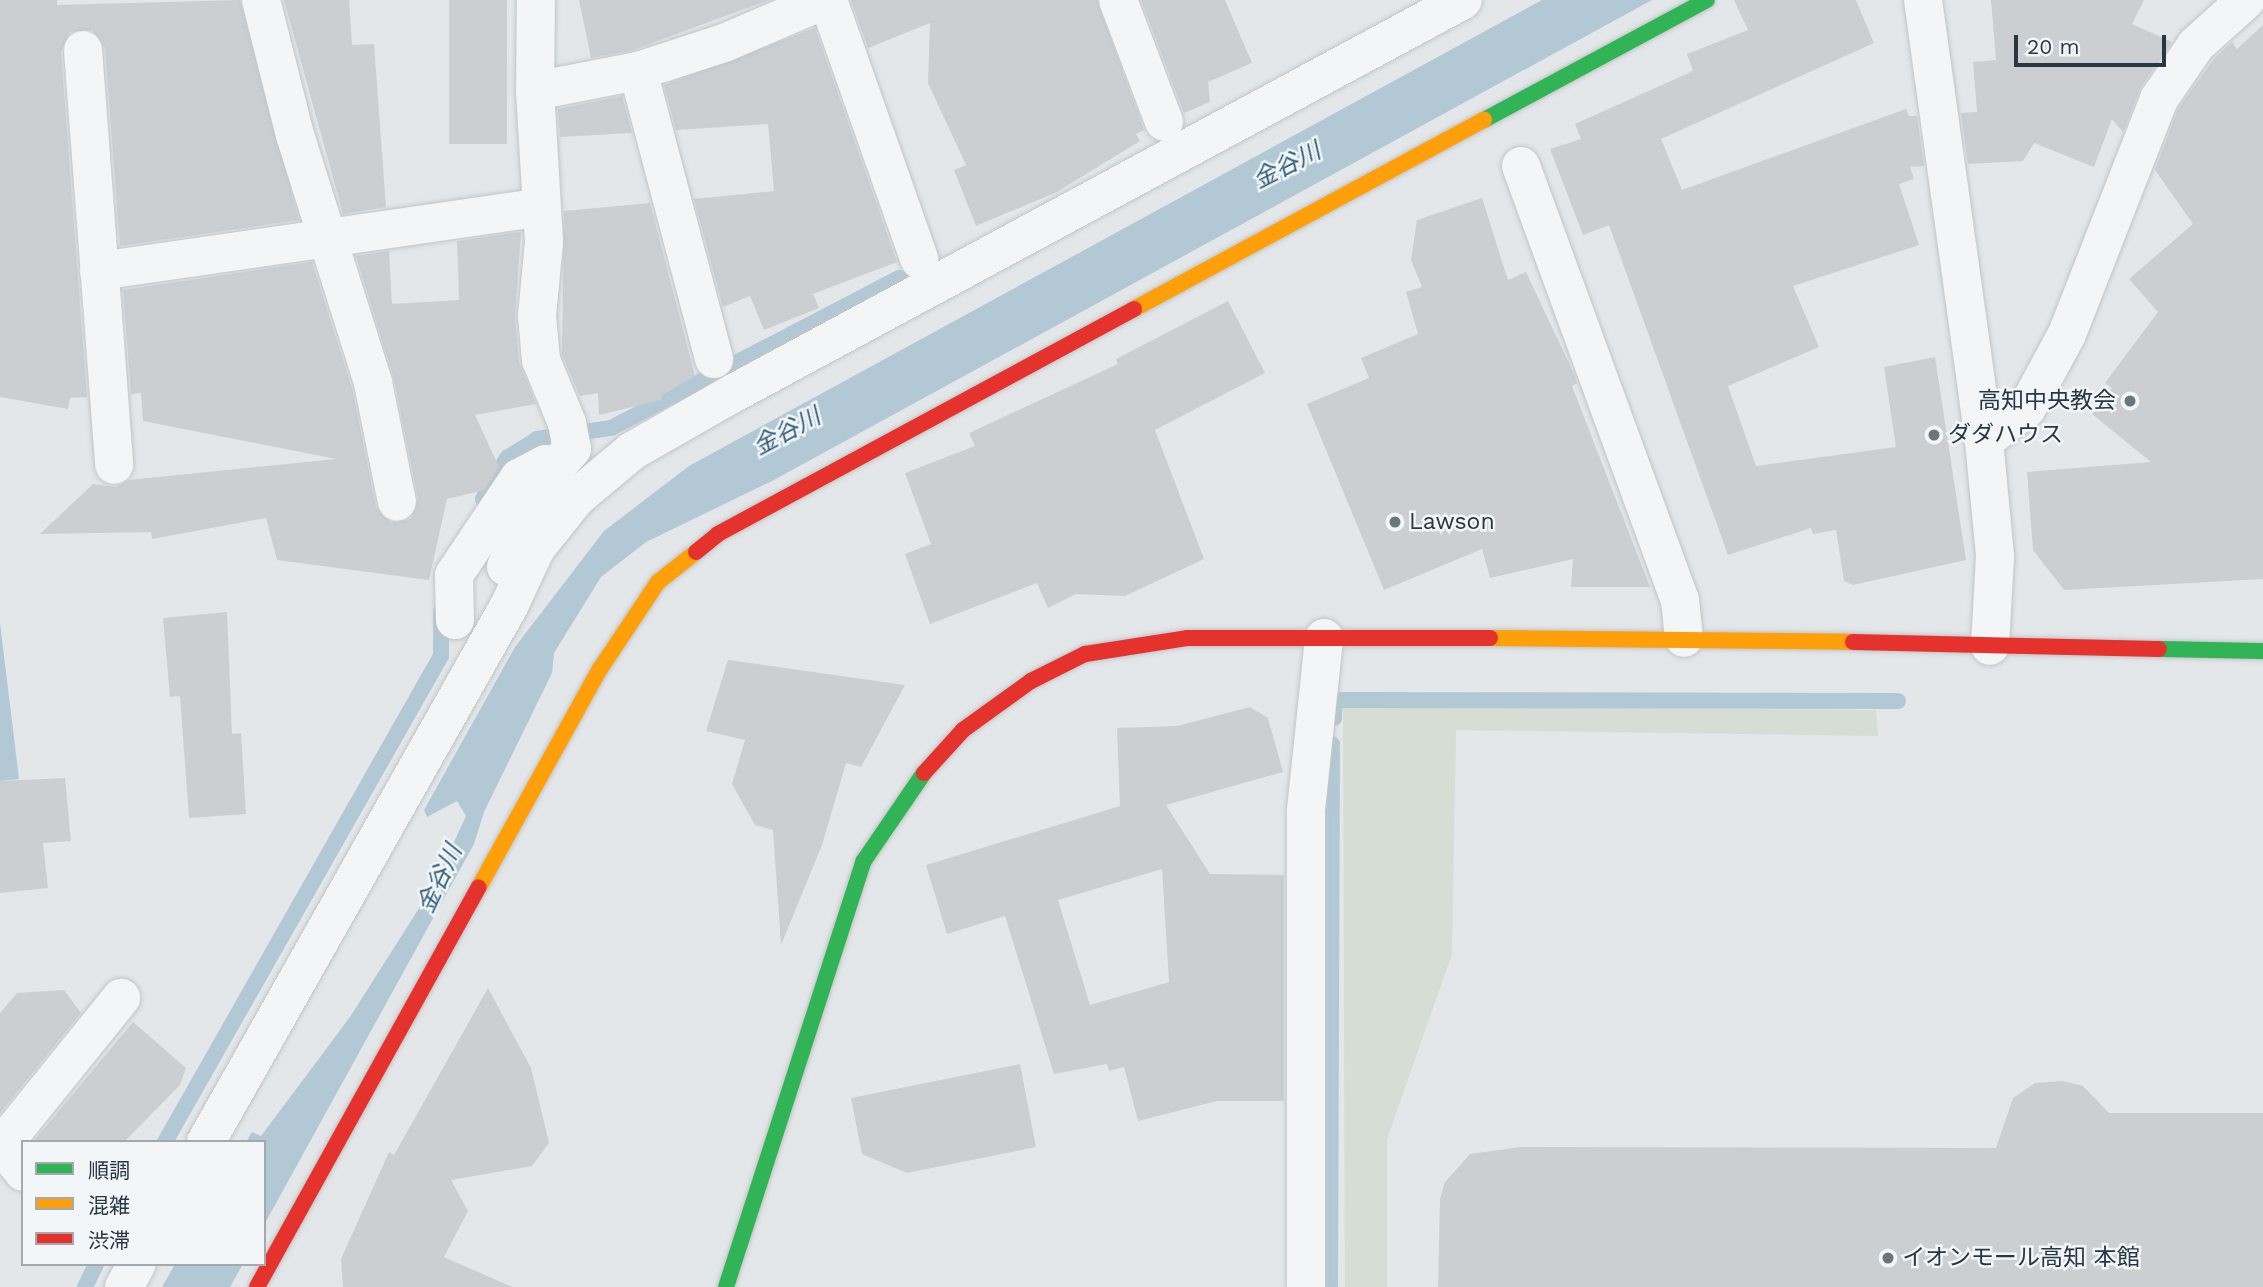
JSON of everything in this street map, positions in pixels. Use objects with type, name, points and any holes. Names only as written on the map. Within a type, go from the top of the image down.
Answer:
[{"type":"street","points":[[261,0],[295,135],[373,383],[397,502]]},
{"type":"street","points":[[509,606],[506,563],[545,479],[569,436],[541,360],[541,207],[535,91],[537,0]]},
{"type":"street","points":[[535,91],[638,71],[724,43],[826,0],[919,259]]},
{"type":"street","points":[[1118,0],[1164,122]]},
{"type":"street","points":[[207,1140],[509,606],[536,548],[576,498],[632,451],[1463,0]]},
{"type":"street","points":[[257,1287],[600,669],[658,582],[718,534],[1707,0]]},
{"type":"street","points":[[1923,0],[1984,441],[1995,556],[1990,646]]},
{"type":"street","points":[[1984,441],[2027,408],[2057,354],[2097,268],[2166,88],[2196,45],[2246,0]]},
{"type":"street","points":[[83,50],[114,465]]},
{"type":"street","points":[[638,71],[714,359]]},
{"type":"street","points":[[1521,166],[1680,600],[1684,638]]},
{"type":"street","points":[[99,271],[330,240],[541,207]]},
{"type":"street","points":[[455,620],[454,575],[519,478],[569,436]]},
{"type":"street","points":[[1306,1287],[1306,810],[1324,638]]},
{"type":"street","points":[[726,1287],[863,862],[935,756],[1000,701],[1085,654],[1150,640],[1324,638],[1684,638],[2263,651]]},
{"type":"street","points":[[9,1155],[121,998]]},
{"type":"street","points":[[124,1287],[136,1266]]},
{"type":"shaded area","points":[[1343,706],[1876,710],[1878,736],[1456,730],[1452,954],[1387,1139],[1387,1287],[1345,1287]]},
{"type":"water","name":"金谷川","points":[[1542,0],[1652,0],[772,481],[646,542],[601,577],[554,653],[552,673],[484,812],[474,844],[266,1221],[266,1140],[247,1140],[252,1132],[261,1136],[350,1017],[435,883],[466,816],[457,801],[427,817],[424,810],[515,647],[604,531],[689,466]]},
{"type":"water","points":[[0,623],[19,779],[0,781]]},
{"type":"water","points":[[174,1266],[242,1266],[230,1287],[162,1287]]},
{"type":"building","points":[[0,0],[57,0],[57,5],[240,0],[299,220],[120,246],[105,48],[92,30],[70,32],[61,52],[87,397],[70,398],[68,409],[0,397]]},
{"type":"building","points":[[284,0],[349,0],[352,45],[374,44],[386,207],[343,214]]},
{"type":"building","points":[[449,0],[507,0],[507,144],[449,144]]},
{"type":"building","points":[[579,0],[769,0],[633,50],[591,58]]},
{"type":"building","points":[[851,0],[1097,0],[1144,130],[1136,134],[1140,141],[1057,192],[976,226],[954,170],[966,165],[928,83],[930,23],[868,48]]},
{"type":"building","points":[[1141,0],[1225,0],[1252,63],[1208,82],[1210,102],[1184,113]]},
{"type":"building","points":[[1734,0],[1856,0],[1874,43],[1661,139],[1682,190],[1906,109],[1909,116],[1917,116],[1924,166],[1910,167],[1914,179],[1899,184],[1919,245],[1793,286],[1819,347],[1728,386],[1756,466],[1896,447],[1884,367],[1935,357],[1966,560],[1853,585],[1844,581],[1836,530],[1813,534],[1811,528],[1728,555],[1609,225],[1583,235],[1550,149],[1581,139],[1575,124],[1693,71],[1687,54],[1748,30]]},
{"type":"building","points":[[1991,0],[2144,0],[2132,24],[2172,42],[2141,87],[2123,132],[2112,119],[2094,167],[2034,143],[2023,161],[1968,164],[1961,113],[1977,112],[1973,62],[1996,60]]},
{"type":"building","points":[[2263,25],[2263,579],[2064,590],[2033,550],[2027,472],[2151,462],[2092,414],[2112,388],[2105,383],[2158,312],[2129,279],[2193,224],[2155,170],[2178,109],[2213,60],[2232,42],[2237,49]]},
{"type":"building","points":[[815,28],[897,262],[813,294],[819,308],[764,330],[750,296],[723,307],[694,199],[774,191],[768,124],[676,130],[664,85]]},
{"type":"building","points":[[622,96],[632,133],[560,137],[558,109]]},
{"type":"building","points":[[1482,198],[1508,280],[1526,272],[1575,376],[1577,383],[1572,386],[1650,587],[1571,587],[1573,559],[1490,578],[1482,549],[1384,590],[1307,404],[1369,378],[1361,358],[1418,334],[1406,292],[1422,287],[1411,260],[1417,220]]},
{"type":"building","points":[[650,203],[695,376],[662,395],[661,400],[599,415],[598,393],[580,396],[562,355],[564,211]]},
{"type":"building","points":[[521,232],[515,318],[519,362],[536,404],[475,415],[499,467],[485,490],[447,499],[429,580],[277,560],[266,518],[152,539],[151,532],[40,534],[93,484],[116,487],[129,480],[336,459],[143,421],[141,393],[131,394],[123,290],[312,262],[352,388],[376,507],[391,523],[411,519],[418,498],[394,379],[356,256],[389,251],[392,304],[459,300],[457,241]]},
{"type":"building","points":[[1228,301],[1265,373],[1155,430],[1204,559],[1125,596],[1076,594],[1048,608],[1037,583],[930,624],[905,554],[931,544],[905,473],[975,446],[969,433],[1118,364],[1116,359]]},
{"type":"building","points":[[227,612],[232,734],[241,733],[246,814],[189,818],[180,696],[170,697],[163,618]]},
{"type":"building","points":[[728,660],[905,685],[861,767],[846,763],[822,845],[781,945],[773,830],[755,825],[732,784],[745,740],[706,731]]},
{"type":"building","points":[[1250,707],[1268,718],[1283,772],[1166,805],[1210,874],[1284,875],[1284,1101],[1217,1101],[1138,1121],[1124,1067],[1109,1071],[1107,1064],[1054,1074],[1005,916],[947,934],[926,865],[1120,806],[1117,728],[1177,726]],"holes":[[[1162,869],[1169,982],[1090,1005],[1058,900]]]},
{"type":"building","points":[[65,778],[71,841],[43,843],[48,888],[0,893],[0,781]]},
{"type":"building","points":[[488,988],[531,1068],[549,1143],[532,1166],[451,1180],[468,1211],[444,1257],[512,1287],[343,1287],[341,1259],[389,1152],[394,1155]]},
{"type":"building","points":[[64,990],[81,1013],[0,1113],[0,1013],[17,993]]},
{"type":"building","points":[[133,1022],[186,1068],[180,1085],[126,1140],[35,1140]]},
{"type":"building","points":[[1020,1064],[1036,1147],[907,1173],[862,1154],[851,1098]]},
{"type":"building","points":[[2063,1081],[2083,1086],[2109,1113],[2263,1113],[2263,1287],[1438,1287],[1440,1199],[1445,1182],[1470,1154],[1520,1147],[1996,1148],[2013,1098],[2035,1083]]},
{"type":"waterway","points":[[483,499],[507,458],[537,439],[611,428],[899,278]]},
{"type":"waterway","points":[[166,1140],[441,656],[441,612]]},
{"type":"waterway","points":[[1334,718],[1335,700],[1898,701]]},
{"type":"waterway","points":[[1330,1287],[1332,744]]},
{"type":"waterway","points":[[85,1287],[95,1266]]},
{"type":"traffic: fast","points":[[1484,120],[1707,0]]},
{"type":"traffic: fast","points":[[2159,649],[2263,651]]},
{"type":"traffic: fast","points":[[726,1287],[863,862],[924,773]]},
{"type":"traffic: slow","points":[[1134,309],[1484,120]]},
{"type":"traffic: slow","points":[[479,887],[600,669],[658,582],[696,552]]},
{"type":"traffic: slow","points":[[1490,638],[1853,642]]},
{"type":"traffic: jam","points":[[696,552],[718,534],[1134,309]]},
{"type":"traffic: jam","points":[[924,773],[963,730],[1031,681],[1085,654],[1187,638],[1490,638]]},
{"type":"traffic: jam","points":[[1853,642],[2159,649]]},
{"type":"traffic: jam","points":[[257,1287],[479,887]]},
{"type":"place","name":"高知中央教会","points":[[2130,401]]},
{"type":"place","name":"ダダハウス","points":[[1934,435]]},
{"type":"place","name":"Lawson","points":[[1395,522]]},
{"type":"place","name":"イオンモール高知 本館","points":[[1888,1258]]}]
